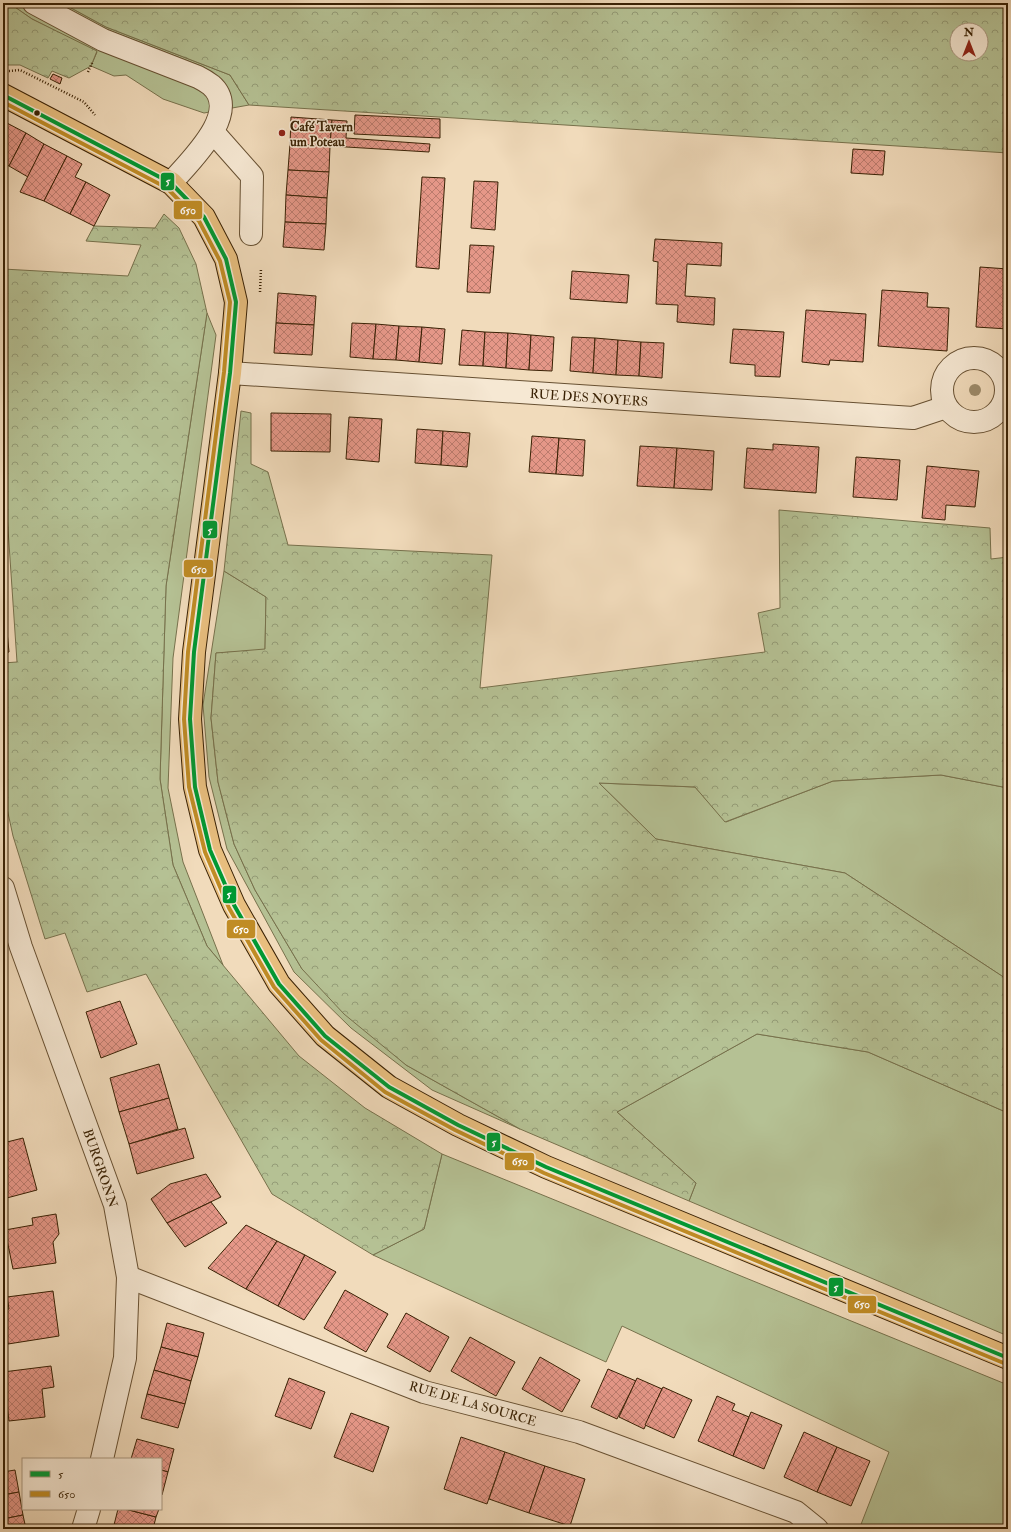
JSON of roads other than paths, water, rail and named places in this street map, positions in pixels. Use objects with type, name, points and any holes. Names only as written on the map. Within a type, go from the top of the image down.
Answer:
[{"type":"main road","points":[[3,95],[171,183],[204,217],[226,259],[236,302],[230,373],[194,652],[190,719],[195,787],[213,857],[234,905],[279,984],[325,1036],[389,1087],[458,1125],[546,1167],[1008,1358]]},
{"type":"street","points":[[34,3],[103,40],[198,77],[212,86],[220,101],[220,118],[213,132],[171,183]]},
{"type":"street","points":[[213,132],[252,176],[251,234]]},
{"type":"street","name":"RUE DES NOYERS","points":[[230,373],[913,418],[946,407]]},
{"type":"street","name":"BURGRONN","points":[[3,888],[21,947],[115,1205],[128,1277],[125,1358],[102,1458]]},
{"type":"street","name":"RUE DE LA SOURCE","points":[[128,1277],[424,1392],[579,1432],[796,1512],[817,1529]]},
{"type":"street","points":[[83,1529],[88,1510]]},
{"type":"place","name":"Café Tavern um Poteau","points":[[282,133]]}]
